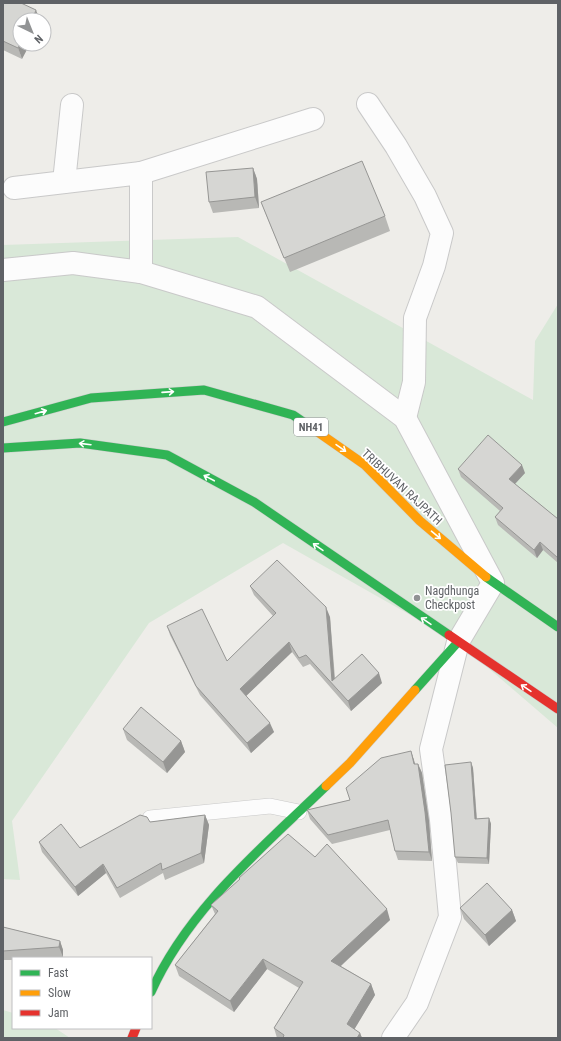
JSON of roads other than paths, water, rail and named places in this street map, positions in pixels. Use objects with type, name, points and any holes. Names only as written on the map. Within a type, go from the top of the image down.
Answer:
[{"type":"main road","name":"TRIBHUVAN RAJPATH","points":[[3,422],[91,398],[204,390],[293,415],[365,465],[420,521],[493,583],[558,627]]},
{"type":"main road","points":[[3,448],[80,443],[167,455],[254,502],[558,709]]},
{"type":"main road","points":[[152,990],[159,974],[187,931],[227,882],[350,763],[458,642]]},
{"type":"street","points":[[368,104],[396,146],[425,196],[442,233],[434,266],[415,318],[414,382],[405,418]]},
{"type":"street","points":[[64,182],[72,106]]},
{"type":"street","points":[[14,188],[141,173],[313,119]]},
{"type":"street","points":[[141,173],[141,272]]},
{"type":"street","points":[[3,270],[73,263],[141,272],[256,307],[405,418],[493,583],[458,642],[431,749],[441,820],[450,916],[417,1003],[393,1038]]},
{"type":"lane","points":[[150,818],[270,806],[299,812]]},
{"type":"place","name":"Nagdhunga Checkpost","points":[[417,598]]}]
